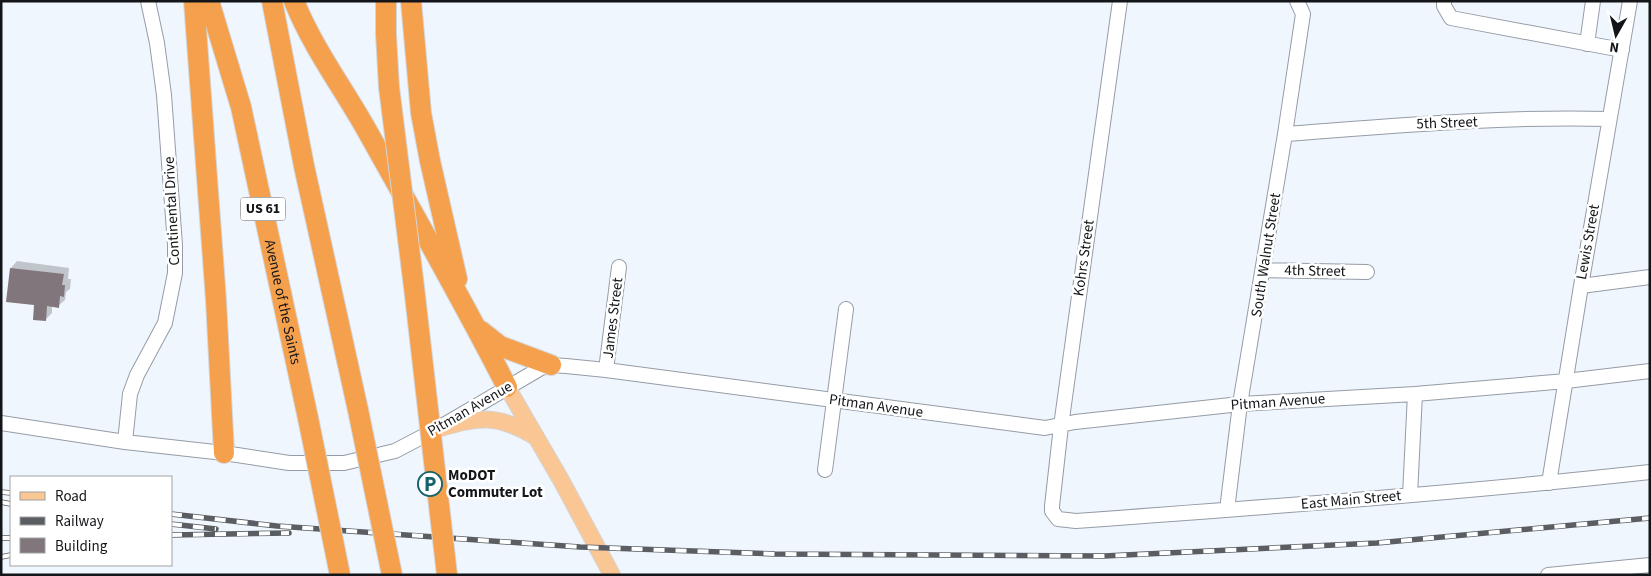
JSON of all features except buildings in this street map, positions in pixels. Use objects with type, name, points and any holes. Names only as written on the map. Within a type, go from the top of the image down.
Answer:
[{"type":"highway","points":[[194,1],[216,290],[224,453]]},
{"type":"highway","name":"Avenue of the Saints","points":[[209,1],[241,107],[340,575]]},
{"type":"highway","points":[[272,1],[304,166],[392,575]]},
{"type":"highway","points":[[294,1],[304,26],[343,89],[462,300],[507,387]]},
{"type":"highway","points":[[386,1],[389,87],[447,575]]},
{"type":"highway","points":[[411,1],[421,113],[462,300]]},
{"type":"highway","points":[[477,328],[500,346],[551,365]]},
{"type":"main road","points":[[507,387],[612,575]]},
{"type":"main road","points":[[437,429],[477,418],[490,419],[513,424],[536,437]]},
{"type":"street","name":"Continental Drive","points":[[125,442],[130,394],[137,375],[166,323],[175,273],[175,245],[165,102],[157,43],[148,1]]},
{"type":"street","name":"Kohrs Street","points":[[1054,515],[1052,506],[1061,426],[1120,1]]},
{"type":"street","name":"South Walnut Street","points":[[1227,510],[1240,404],[1264,270],[1303,14],[1297,1]]},
{"type":"street","points":[[1444,1],[1444,6],[1451,18],[1622,50]]},
{"type":"street","points":[[1587,44],[1593,1]]},
{"type":"street","name":"Lewis Street","points":[[1549,483],[1630,1]]},
{"type":"street","name":"5th Street","points":[[1285,134],[1424,123],[1573,118],[1609,119]]},
{"type":"street","name":"James Street","points":[[606,370],[619,267]]},
{"type":"street","name":"4th Street","points":[[1264,270],[1367,272]]},
{"type":"street","points":[[1581,286],[1650,276]]},
{"type":"street","points":[[826,470],[846,309]]},
{"type":"street","name":"Pitman Avenue","points":[[1,423],[125,442],[224,453],[289,463],[344,463],[395,451],[437,429],[541,368],[551,365],[606,370],[1045,428],[1074,422],[1240,404],[1415,394],[1566,382],[1650,371]]},
{"type":"street","points":[[1410,495],[1415,394]]},
{"type":"street","name":"East Main Street","points":[[1054,515],[1058,519],[1076,521],[1410,495],[1650,472]]},
{"type":"street","points":[[1548,575],[1611,572],[1650,565]]},
{"type":"railway","points":[[1,492],[10,493]]},
{"type":"railway","points":[[1,502],[10,504]]},
{"type":"railway","points":[[172,514],[277,526],[580,547],[775,554],[1104,556],[1377,543],[1650,518]]},
{"type":"railway","points":[[172,524],[216,529]]},
{"type":"railway","points":[[172,535],[289,533]]},
{"type":"railway","points":[[1,538],[10,538]]},
{"type":"railway","points":[[1,557],[10,555]]},
{"type":"place","name":"MoDOT Commuter Lot","points":[[430,484]]}]
